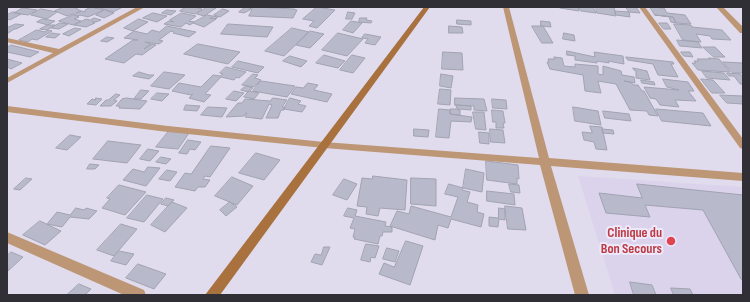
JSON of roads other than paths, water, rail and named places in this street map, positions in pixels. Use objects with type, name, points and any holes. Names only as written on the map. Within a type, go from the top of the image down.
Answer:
[{"type":"street","points":[[7,81],[142,7]]},
{"type":"street","points":[[212,295],[427,7]]},
{"type":"street","points":[[506,7],[545,163],[582,295]]},
{"type":"street","points":[[642,7],[743,146]]},
{"type":"street","points":[[719,7],[743,31]]},
{"type":"street","points":[[7,40],[60,52]]},
{"type":"street","points":[[7,108],[168,129],[324,145],[743,177]]},
{"type":"street","points":[[7,237],[139,295]]},
{"type":"place","name":"Clinique du Bon Secours","points":[[671,241]]}]
